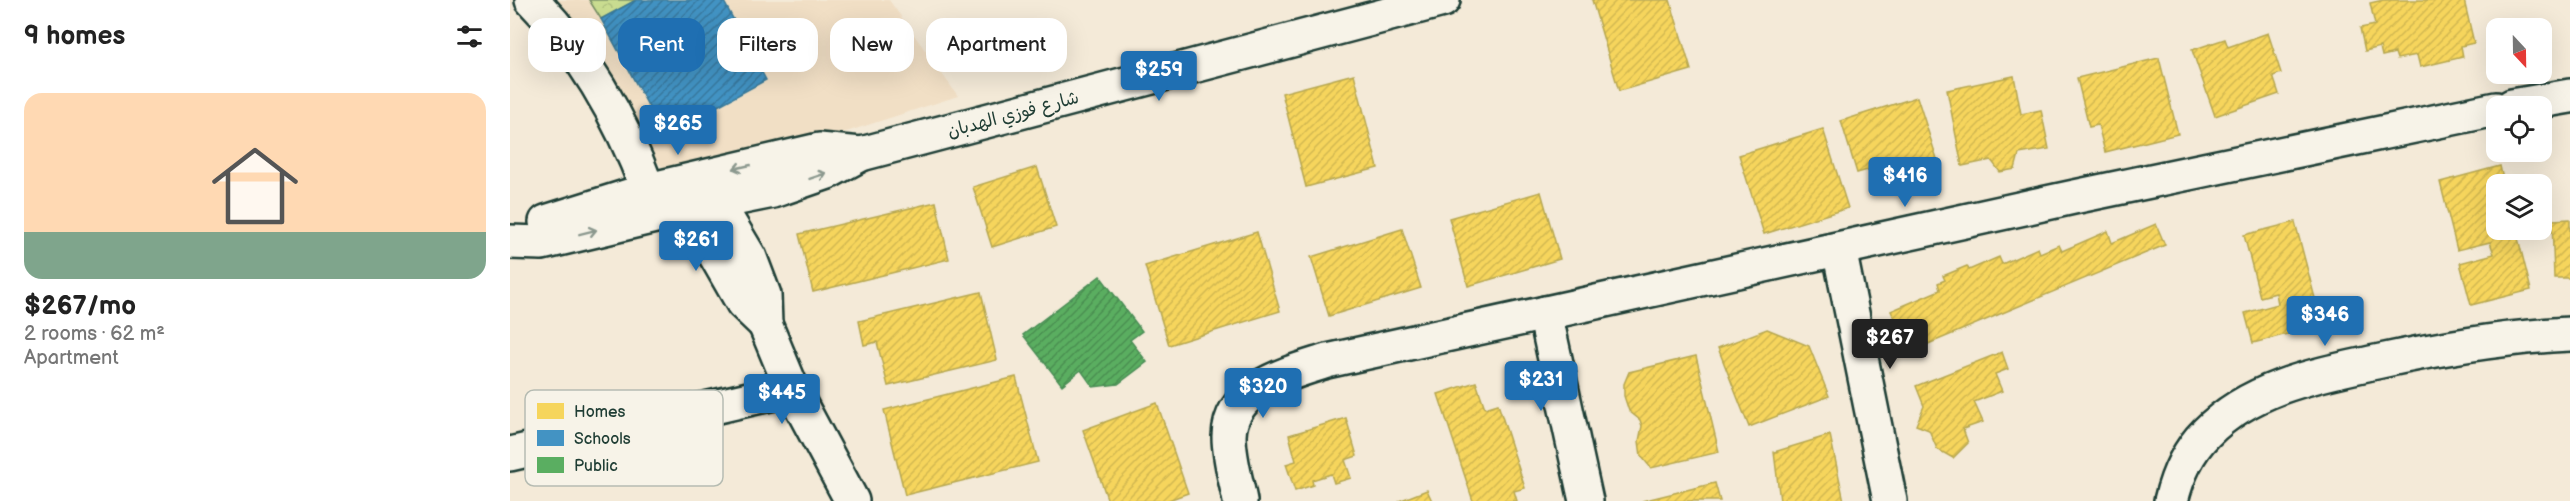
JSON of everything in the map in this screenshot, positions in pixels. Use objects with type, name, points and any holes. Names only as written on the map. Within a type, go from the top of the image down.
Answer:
[{"type":"street","points":[[532,0],[551,19],[581,58],[632,148],[686,192],[750,258]]},
{"type":"street","name":"شارع فوزي الهدبان","points":[[510,240],[533,226],[686,192],[773,192],[828,172],[861,154],[1443,0]]},
{"type":"street","points":[[2552,99],[2570,96]]},
{"type":"street","points":[[1240,501],[1231,458],[1229,434],[1237,410],[1252,392],[1274,379],[1327,361],[2074,196],[2486,112]]},
{"type":"street","name":"شارع فوزي الهدبان","points":[[510,240],[542,243],[686,192],[819,150],[861,154]]},
{"type":"street","points":[[686,192],[743,303],[765,324]]},
{"type":"street","points":[[773,192],[756,212],[747,234],[750,258],[764,295],[765,324],[792,389],[852,501]]},
{"type":"street","points":[[1839,249],[1890,501]]},
{"type":"street","points":[[1545,313],[1586,501]]},
{"type":"street","points":[[2171,501],[2178,471],[2205,434],[2229,414],[2254,398],[2298,379],[2407,355],[2506,338],[2570,334]]},
{"type":"street","points":[[723,405],[792,389]]},
{"type":"street","points":[[510,454],[525,451]]},
{"type":"shaded area","points":[[552,0],[889,0],[902,18],[830,18],[830,72],[914,72],[914,35],[926,51],[926,72],[941,72],[958,96],[815,142],[685,171],[662,167],[644,146],[605,72],[606,18],[568,18]]},
{"type":"green space","points":[[589,0],[636,0],[603,18],[600,18]]},
{"type":"building: Homes","points":[[1592,0],[1670,0],[1691,70],[1619,91]]},
{"type":"building: Homes","points":[[2383,0],[2464,0],[2474,43],[2461,46],[2463,57],[2420,67],[2417,55],[2397,59],[2395,53],[2382,56],[2380,47],[2365,51],[2360,28],[2375,25],[2370,3]]},
{"type":"building: Homes","points":[[2268,33],[2281,73],[2273,76],[2279,94],[2215,116],[2192,50],[2225,39],[2228,47]]},
{"type":"building: Homes","points":[[2159,58],[2178,134],[2105,152],[2098,125],[2089,127],[2077,78]]},
{"type":"building: Homes","points":[[1354,74],[1378,168],[1306,187],[1282,93]]},
{"type":"building: Homes","points":[[2014,76],[2021,114],[2041,110],[2049,149],[2019,154],[2015,169],[2000,172],[1991,160],[1962,166],[1947,90]]},
{"type":"building: Homes","points":[[1917,97],[1940,168],[1877,188],[1871,169],[1857,173],[1841,121]]},
{"type":"building: Homes","points":[[1823,129],[1848,208],[1764,234],[1739,155]]},
{"type":"building: Homes","points":[[2500,166],[2502,174],[2486,174],[2486,240],[2518,240],[2531,290],[2471,305],[2460,263],[2494,254],[2490,242],[2457,250],[2440,182]]},
{"type":"building: Homes","points":[[1037,167],[1056,227],[992,247],[973,187]]},
{"type":"building: Homes","points":[[1541,192],[1560,259],[1468,286],[1449,218]]},
{"type":"building: Homes","points":[[936,202],[949,259],[813,292],[799,234]]},
{"type":"building: Homes","points":[[2570,219],[2570,278],[2554,278],[2552,220]]},
{"type":"building: Homes","points":[[2295,222],[2322,325],[2253,343],[2245,313],[2278,304],[2276,293],[2260,297],[2244,235]]},
{"type":"building: Homes","points":[[2156,224],[2165,245],[1909,352],[1891,311],[1940,290],[1938,283],[1945,280],[1943,276],[1967,266],[1969,270],[1999,257],[2002,264],[2038,248],[2040,253],[2059,245],[2062,251],[2108,231],[2112,243]]},
{"type":"building: Homes","points":[[1402,229],[1421,288],[1329,316],[1311,257]]},
{"type":"building: Homes","points":[[1257,232],[1280,311],[1169,345],[1145,266]]},
{"type":"building: Homes","points":[[981,292],[997,360],[888,386],[877,342],[864,345],[859,321]]},
{"type":"building: Homes","points":[[1767,329],[1809,346],[1829,396],[1749,427],[1718,348]]},
{"type":"building: Homes","points":[[2002,352],[2008,369],[1995,374],[2002,391],[1974,402],[1983,422],[1963,429],[1968,443],[1953,458],[1937,449],[1929,430],[1916,425],[1924,406],[1916,386]]},
{"type":"building: Homes","points":[[1696,356],[1719,452],[1651,468],[1641,456],[1639,441],[1642,426],[1640,420],[1629,411],[1624,396],[1624,384],[1629,372]]},
{"type":"building: Homes","points":[[1016,377],[1038,462],[905,495],[884,410]]},
{"type":"building: Homes","points":[[1476,382],[1485,408],[1498,404],[1525,488],[1514,491],[1517,501],[1473,501],[1438,394]]},
{"type":"building: Homes","points":[[1157,403],[1188,493],[1166,501],[1108,501],[1083,430]]},
{"type":"building: Homes","points":[[1346,418],[1357,456],[1345,460],[1351,478],[1334,483],[1331,474],[1312,480],[1313,485],[1295,491],[1286,464],[1296,461],[1289,435]]},
{"type":"building: Homes","points":[[1830,435],[1844,501],[1780,501],[1774,452]]},
{"type":"building: Homes","points":[[1715,483],[1720,501],[1642,501]]},
{"type":"building: Homes","points":[[1427,490],[1432,501],[1399,501]]},
{"type":"building: Schools","points":[[636,0],[723,0],[733,18],[717,18],[717,72],[762,72],[766,80],[664,135],[630,72],[705,72],[705,18],[618,18],[618,50],[606,28],[606,18],[603,18]]},
{"type":"building: Public","points":[[1100,276],[1142,331],[1130,340],[1147,362],[1118,384],[1093,387],[1081,370],[1062,385],[1023,335]]}]
